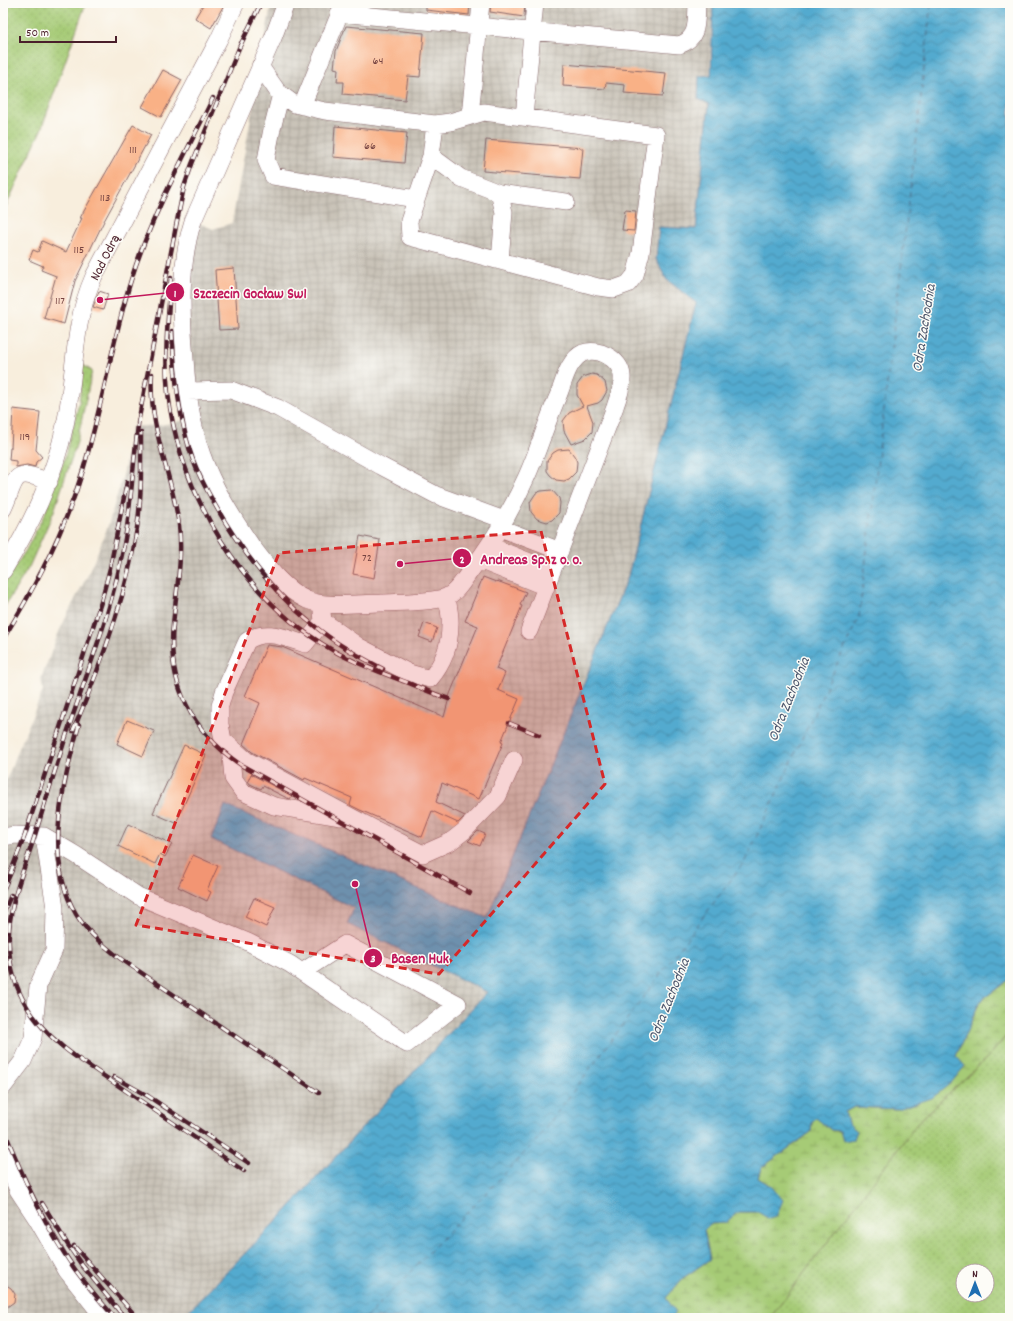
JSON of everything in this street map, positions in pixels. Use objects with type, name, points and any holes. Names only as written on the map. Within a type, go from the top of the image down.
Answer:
[{"type":"street","name":"Nad Odrą","points":[[3,571],[32,520],[49,482],[56,460],[70,398],[79,324],[92,280],[219,39],[236,3]]},
{"type":"street","points":[[286,3],[194,221],[188,243],[182,291],[183,337],[187,391],[192,421],[201,454],[209,473],[232,515],[256,552],[275,576],[299,596],[309,601],[321,603],[404,602],[447,597],[457,589],[490,546],[502,524],[527,476],[573,359],[585,352],[597,352],[608,356],[617,364],[622,373],[621,387],[615,407],[529,631]]},
{"type":"street","points":[[470,116],[481,3]]},
{"type":"street","points":[[524,117],[535,3]]},
{"type":"street","points":[[302,106],[341,8],[479,26],[680,45],[686,43],[695,33],[697,3]]},
{"type":"street","points":[[260,66],[278,92],[294,104],[325,111],[435,124],[450,122],[484,112],[656,135],[641,253],[635,275],[628,284],[614,289],[598,287],[410,237],[409,221],[431,156],[435,124]]},
{"type":"street","points":[[282,94],[272,129],[266,160],[273,176],[416,199]]},
{"type":"street","points":[[431,156],[461,178],[499,194],[566,202]]},
{"type":"street","points":[[499,194],[504,212],[500,261]]},
{"type":"street","points":[[187,391],[231,390],[278,408],[374,463],[436,495],[560,551]]},
{"type":"street","points":[[3,509],[15,479],[21,475],[32,475],[49,482]]},
{"type":"street","points":[[490,546],[552,571]]},
{"type":"street","points":[[479,560],[546,587]]},
{"type":"street","points":[[323,622],[358,646],[409,673],[430,680],[437,670],[447,649],[450,624],[447,597]]},
{"type":"street","points":[[321,603],[323,622],[305,644],[264,634],[255,636],[247,641],[224,692],[220,706],[220,724],[223,740],[246,760],[355,820],[423,854],[450,842],[464,831],[498,796],[514,760]]},
{"type":"street","points":[[230,746],[233,778],[242,792],[274,806],[355,820]]},
{"type":"street","points":[[3,837],[15,835],[44,836],[76,855],[138,896],[248,942],[290,964],[406,1044],[458,1004],[345,944],[302,972]]},
{"type":"street","points":[[3,1087],[23,1061],[33,1038],[38,986],[54,950],[55,908],[44,836]]},
{"type":"street","points":[[3,1154],[18,1190],[37,1219],[67,1271],[104,1318]]},
{"type":"highlighted area","points":[[541,531],[605,784],[439,974],[136,925],[279,553]]},
{"type":"shaded area","points":[[273,3],[713,3],[710,75],[699,76],[709,104],[696,229],[666,279],[697,303],[628,576],[487,918],[225,805],[211,838],[354,908],[348,925],[487,992],[282,1215],[182,1318],[3,1318],[3,785],[43,690],[41,679],[58,634],[89,573],[108,526],[124,472],[131,427],[161,425],[186,420],[187,218],[213,229],[232,223],[270,11]]},
{"type":"green space","points":[[3,3],[86,3],[41,130],[3,213]]},
{"type":"green space","points":[[83,365],[92,371],[77,442],[54,511],[29,567],[3,609],[3,585],[26,550],[45,513],[64,460],[79,403]]},
{"type":"green space","points":[[1010,979],[1010,1031],[991,1054],[919,1121],[770,1318],[672,1318],[675,1312],[665,1298],[683,1278],[710,1259],[704,1230],[710,1224],[725,1223],[738,1212],[758,1212],[769,1218],[771,1186],[758,1178],[761,1168],[811,1132],[812,1122],[816,1117],[831,1130],[840,1131],[848,1123],[845,1112],[854,1107],[898,1109],[956,1056],[980,1001]]},
{"type":"green space","points":[[1010,1031],[1010,1318],[770,1318],[919,1121],[991,1054]]},
{"type":"water","name":"Odra Zachodnia","points":[[713,3],[1010,3],[1010,979],[980,1001],[956,1056],[965,1066],[951,1083],[932,1098],[898,1109],[854,1107],[845,1112],[848,1123],[857,1131],[854,1139],[843,1141],[840,1131],[831,1130],[816,1118],[812,1122],[811,1132],[761,1168],[758,1178],[771,1186],[783,1200],[776,1217],[769,1219],[758,1212],[738,1212],[725,1223],[710,1224],[704,1230],[710,1259],[683,1278],[666,1298],[676,1312],[672,1318],[182,1318],[282,1215],[487,992],[347,924],[354,908],[211,839],[225,805],[487,918],[628,576],[696,303],[666,279],[656,259],[659,227],[696,229],[709,104],[698,99],[699,76],[711,75]]},
{"type":"building","points":[[204,3],[225,3],[211,28],[195,18]]},
{"type":"building","points":[[426,3],[470,3],[469,15],[426,10]]},
{"type":"building","points":[[491,3],[525,3],[524,17],[490,12]]},
{"type":"building","points":[[346,26],[424,33],[420,77],[408,76],[405,100],[343,94],[344,82],[337,82],[338,69],[334,68],[336,51]]},
{"type":"building","points":[[564,64],[666,73],[663,96],[624,93],[625,85],[606,83],[605,89],[563,86]]},
{"type":"building","points":[[163,70],[182,80],[161,117],[142,107]]},
{"type":"building","points":[[133,125],[151,135],[104,221],[75,281],[64,324],[44,318],[56,276],[41,270],[43,266],[29,260],[33,250],[38,252],[42,241],[66,252],[82,218],[80,218]]},
{"type":"building","points":[[335,126],[407,133],[404,163],[333,157]]},
{"type":"building","points":[[486,140],[583,148],[580,179],[483,171]]},
{"type":"building","points":[[625,210],[636,211],[634,231],[622,230]]},
{"type":"building","points":[[234,268],[238,329],[219,330],[215,270]]},
{"type":"building","points":[[99,291],[108,294],[103,310],[93,307]]},
{"type":"building","points":[[592,374],[597,375],[605,382],[607,391],[602,400],[598,403],[587,406],[593,422],[592,432],[585,439],[571,444],[564,431],[563,421],[569,413],[583,406],[577,395],[577,385],[583,377]]},
{"type":"building","points":[[13,409],[40,412],[36,450],[42,457],[36,462],[35,467],[27,465],[16,467],[16,461],[9,460]]},
{"type":"building","points":[[569,449],[577,462],[576,472],[569,479],[564,481],[556,480],[547,471],[547,461],[553,453],[558,450]]},
{"type":"building","points":[[552,490],[559,498],[559,513],[552,520],[547,522],[537,519],[531,512],[530,502],[536,493]]},
{"type":"building","points":[[360,536],[380,540],[374,578],[353,574]]},
{"type":"building","points":[[483,577],[526,592],[520,605],[522,606],[496,669],[505,673],[498,690],[519,699],[501,742],[503,743],[479,799],[442,783],[436,802],[465,816],[458,823],[432,811],[422,837],[350,805],[352,798],[305,778],[304,780],[252,752],[243,744],[260,703],[245,696],[267,645],[282,647],[444,717],[450,694],[478,626],[465,621]]},
{"type":"building","points":[[424,623],[437,628],[432,642],[419,637]]},
{"type":"building","points":[[127,720],[154,731],[143,756],[117,744]]},
{"type":"building","points":[[184,745],[206,755],[176,823],[153,813]]},
{"type":"building","points":[[251,774],[292,796],[290,799],[263,786],[261,789],[250,784],[248,781]]},
{"type":"building","points":[[128,824],[172,844],[165,857],[160,854],[155,864],[118,846]]},
{"type":"building","points":[[478,831],[485,834],[480,846],[468,841]]},
{"type":"building","points":[[193,855],[218,866],[207,890],[211,892],[207,901],[178,887]]},
{"type":"building","points":[[254,898],[275,907],[266,927],[245,917]]},
{"type":"building","points":[[3,1283],[11,1288],[15,1294],[14,1302],[3,1310]]},
{"type":"ferry route","points":[[366,1318],[536,1141],[745,861],[859,617],[917,134],[931,3]]},
{"type":"railway","points":[[239,48],[261,3]]},
{"type":"railway","points":[[138,423],[184,187],[241,43]]},
{"type":"railway","points":[[3,639],[27,599],[49,557],[68,514],[90,446],[124,303],[139,256],[158,210],[213,98]]},
{"type":"railway","points":[[171,278],[166,364],[168,393],[175,432],[186,470],[202,506],[222,542],[245,574],[272,604],[302,629],[334,651],[352,660],[449,699]]},
{"type":"railway","points":[[172,331],[177,391],[182,421],[196,467],[219,513],[260,572],[293,607],[310,623],[335,642],[383,669]]},
{"type":"railway","points":[[152,374],[152,394],[157,432],[176,506],[180,538],[180,563],[173,625],[172,647],[174,667],[179,687],[186,705],[196,722],[209,738],[241,765],[470,893]]},
{"type":"railway","points":[[139,418],[123,552],[104,624],[67,733],[13,902],[9,930],[11,962],[14,979],[20,994],[28,1009],[49,1035],[76,1057],[244,1171]]},
{"type":"railway","points":[[73,731],[102,657],[127,579],[140,505],[141,433]]},
{"type":"railway","points":[[10,874],[25,835],[101,602],[110,568],[127,482]]},
{"type":"railway","points":[[509,723],[539,735]]},
{"type":"railway","points":[[79,725],[62,795],[58,845],[60,869],[66,892],[80,921],[102,944],[121,959],[319,1093]]},
{"type":"railway","points":[[3,890],[12,870]]},
{"type":"railway","points":[[3,914],[11,895]]},
{"type":"railway","points":[[114,1077],[148,1096],[249,1163]]},
{"type":"railway","points":[[3,1127],[26,1182],[53,1235],[79,1275],[115,1318]]},
{"type":"railway","points":[[42,1203],[81,1264],[125,1318]]},
{"type":"railway","points":[[74,1246],[134,1314]]},
{"type":"place","name":"Szczecin Gocław Sw1","points":[[100,300]]},
{"type":"place","name":"Andreas Sp. z o. o.","points":[[400,564]]},
{"type":"place","name":"Basen Huk","points":[[355,884]]}]
